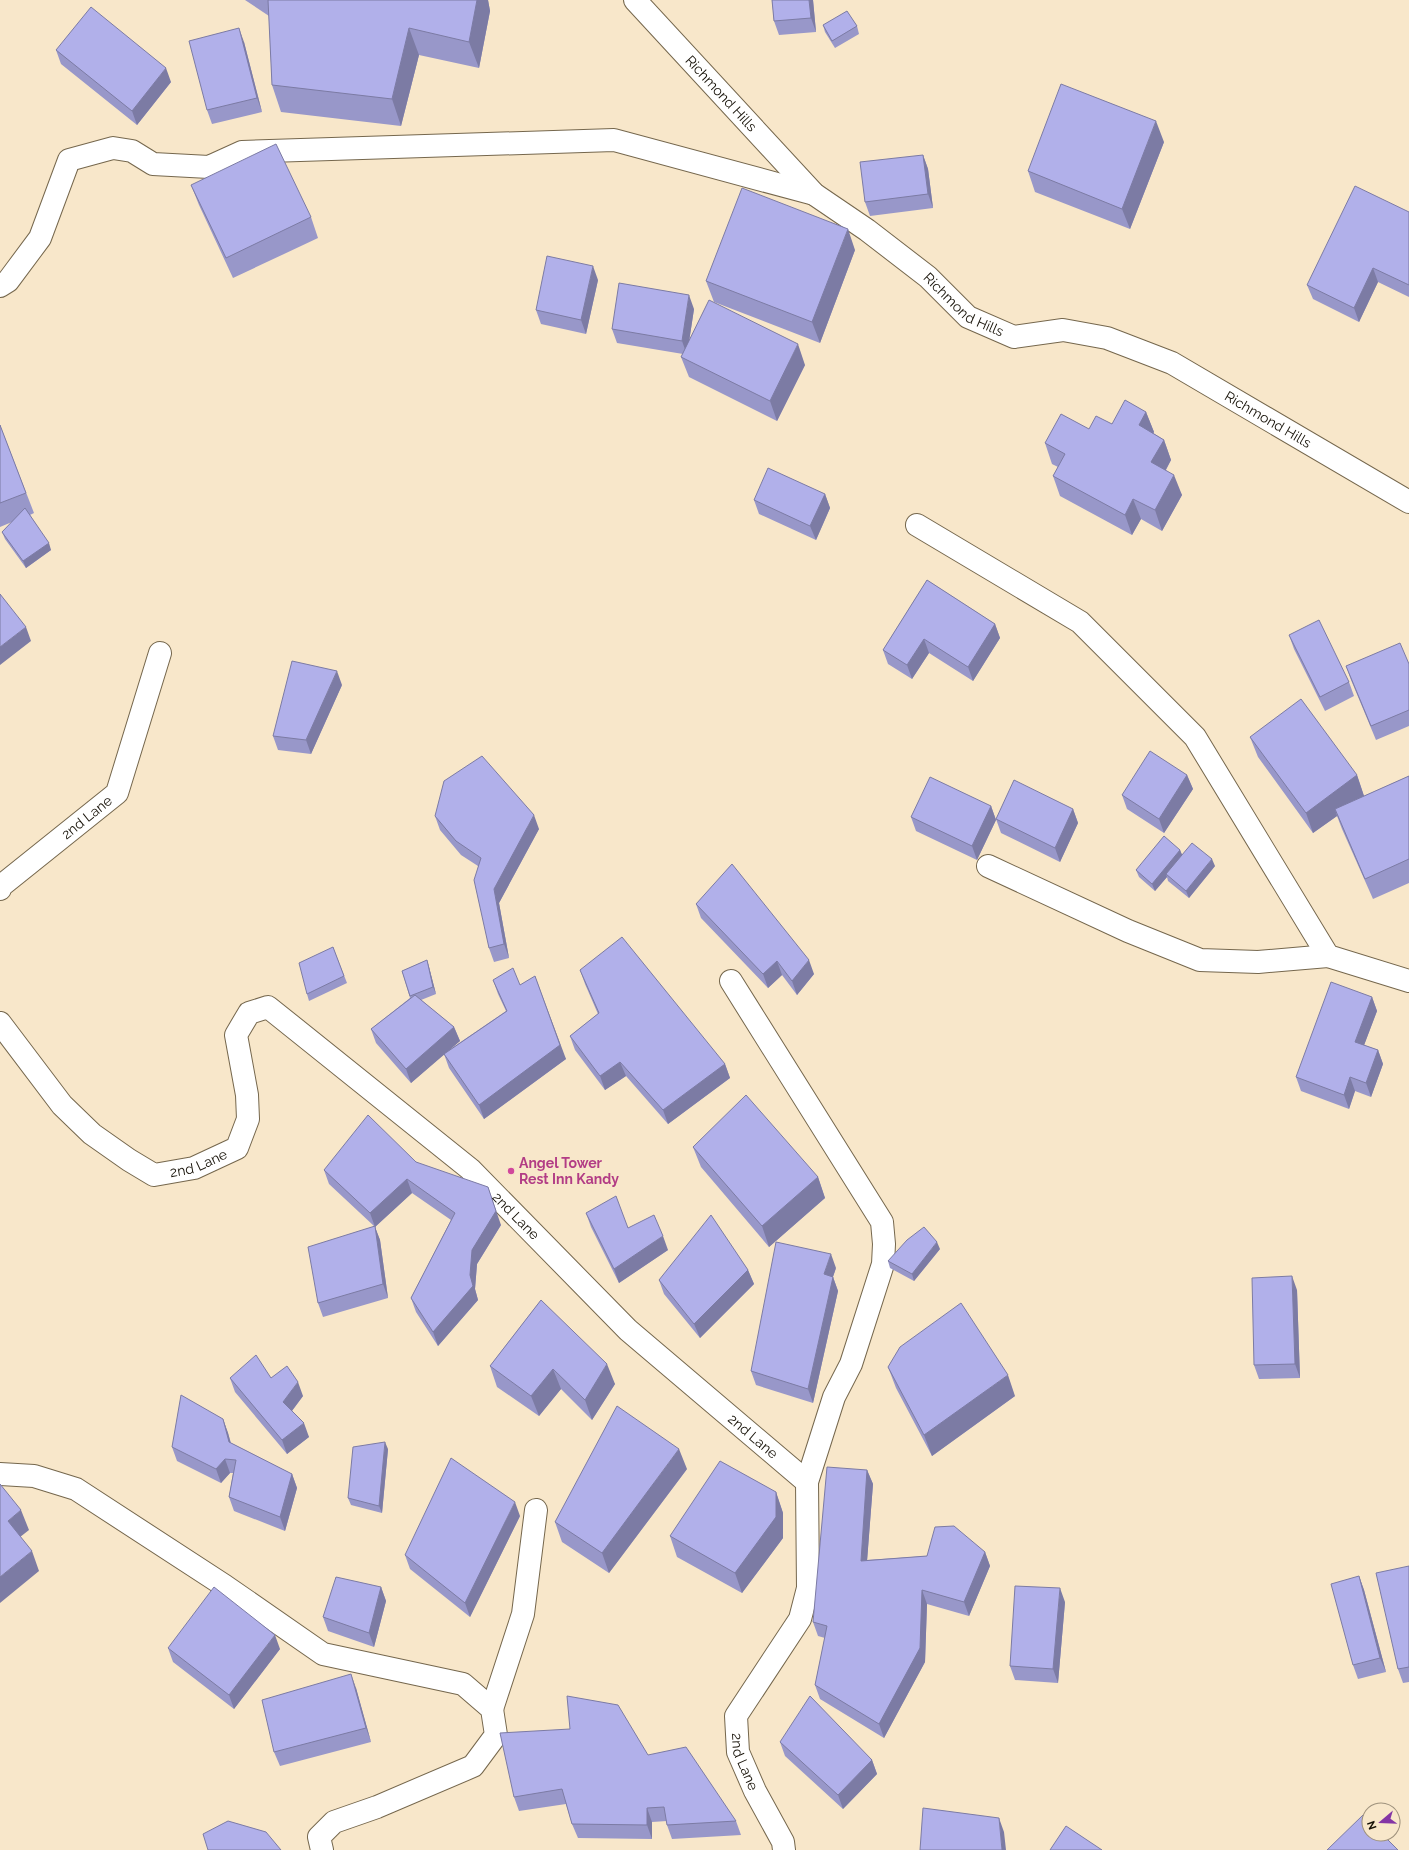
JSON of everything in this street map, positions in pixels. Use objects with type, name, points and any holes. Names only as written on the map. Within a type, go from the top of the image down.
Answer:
[{"type":"street","name":"Richmond Hills","points":[[635,0],[814,194],[867,230],[928,277],[968,317],[1014,337],[1063,330],[1107,338],[1172,363],[1409,502]]},
{"type":"street","points":[[0,286],[8,281],[40,238],[69,160],[113,148],[132,151],[152,164],[209,167],[242,152],[614,140],[814,194]]},
{"type":"street","points":[[918,525],[1080,622],[1195,737],[1328,956]]},
{"type":"street","name":"2nd Lane","points":[[0,889],[1,886],[118,793],[160,653]]},
{"type":"street","points":[[988,866],[1128,931],[1200,960],[1258,962],[1328,956],[1409,981]]},
{"type":"street","points":[[731,981],[882,1222],[884,1244],[883,1264],[851,1364],[834,1397],[807,1482]]},
{"type":"street","name":"2nd Lane","points":[[0,1023],[62,1105],[92,1134],[129,1160],[154,1175],[194,1168],[237,1148],[248,1119],[247,1095],[236,1035],[249,1013],[268,1007],[470,1169],[628,1330],[807,1482],[808,1588],[800,1619],[736,1716],[738,1752],[756,1791],[783,1842],[784,1850]]},
{"type":"street","points":[[0,1474],[34,1476],[76,1489],[192,1564],[323,1654],[463,1684],[492,1709]]},
{"type":"street","points":[[322,1850],[319,1837],[334,1822],[377,1807],[473,1766],[496,1736],[492,1709],[523,1614],[536,1510]]},
{"type":"building","points":[[268,0],[477,0],[469,42],[409,28],[392,99],[272,85]]},
{"type":"building","points":[[772,0],[809,0],[811,18],[774,21]]},
{"type":"building","points":[[91,7],[166,68],[132,111],[56,50]]},
{"type":"building","points":[[847,11],[857,26],[832,41],[823,25]]},
{"type":"building","points":[[239,28],[257,98],[207,110],[189,41]]},
{"type":"building","points":[[1061,84],[1156,121],[1122,209],[1028,171]]},
{"type":"building","points":[[276,144],[311,217],[226,258],[191,185]]},
{"type":"building","points":[[923,155],[928,194],[865,202],[860,162]]},
{"type":"building","points":[[1355,186],[1409,212],[1409,285],[1373,268],[1354,308],[1307,285]]},
{"type":"building","points":[[742,188],[848,229],[812,322],[706,281]]},
{"type":"building","points":[[547,256],[593,266],[581,320],[536,310]]},
{"type":"building","points":[[619,283],[689,295],[682,341],[612,329]]},
{"type":"building","points":[[709,300],[798,344],[770,401],[681,357]]},
{"type":"building","points":[[1125,400],[1146,412],[1139,425],[1164,440],[1151,462],[1174,475],[1155,510],[1133,499],[1125,515],[1053,476],[1065,454],[1045,443],[1061,414],[1089,429],[1096,416],[1112,424]]},
{"type":"building","points":[[0,425],[26,493],[0,503]]},
{"type":"building","points":[[768,468],[825,494],[810,526],[754,500]]},
{"type":"building","points":[[25,508],[49,543],[23,561],[2,532]]},
{"type":"building","points":[[927,580],[995,624],[968,667],[924,639],[907,665],[883,650]]},
{"type":"building","points":[[0,594],[26,627],[0,647]]},
{"type":"building","points":[[1319,620],[1349,682],[1320,697],[1289,635]]},
{"type":"building","points":[[1400,643],[1409,664],[1409,710],[1371,726],[1346,666]]},
{"type":"building","points":[[292,661],[337,671],[306,740],[273,736]]},
{"type":"building","points":[[1301,699],[1357,775],[1306,813],[1250,737]]},
{"type":"building","points":[[1150,751],[1187,775],[1159,819],[1122,795]]},
{"type":"building","points":[[482,756],[534,815],[494,889],[504,944],[489,948],[474,880],[481,858],[456,841],[435,816],[444,781]]},
{"type":"building","points":[[1409,776],[1409,859],[1365,879],[1335,809]]},
{"type":"building","points":[[930,777],[991,806],[972,846],[911,817]]},
{"type":"building","points":[[1014,780],[1073,809],[1055,848],[996,819]]},
{"type":"building","points":[[1164,836],[1180,850],[1152,884],[1136,870]]},
{"type":"building","points":[[1192,843],[1212,859],[1186,891],[1166,874]]},
{"type":"building","points":[[732,864],[809,960],[792,981],[777,961],[763,974],[696,904]]},
{"type":"building","points":[[622,937],[725,1064],[663,1110],[620,1062],[600,1076],[570,1036],[599,1013],[580,970]]},
{"type":"building","points":[[333,947],[344,976],[307,994],[299,963]]},
{"type":"building","points":[[427,960],[433,987],[410,996],[402,971]]},
{"type":"building","points":[[513,968],[520,985],[535,976],[560,1045],[479,1105],[444,1054],[507,1011],[493,980]]},
{"type":"building","points":[[1331,982],[1372,997],[1355,1042],[1378,1050],[1366,1083],[1350,1077],[1344,1095],[1296,1077]]},
{"type":"building","points":[[415,995],[454,1027],[406,1069],[371,1029]]},
{"type":"building","points":[[746,1095],[818,1177],[762,1226],[693,1147]]},
{"type":"building","points":[[368,1115],[416,1162],[488,1187],[496,1211],[472,1250],[470,1275],[473,1286],[433,1332],[411,1298],[455,1213],[407,1179],[370,1213],[324,1170]]},
{"type":"building","points":[[616,1196],[628,1228],[654,1215],[663,1236],[614,1269],[586,1213]]},
{"type":"building","points":[[711,1215],[748,1270],[694,1324],[659,1280]]},
{"type":"building","points":[[375,1226],[383,1284],[318,1303],[308,1247]]},
{"type":"building","points":[[924,1227],[937,1242],[912,1274],[888,1261],[907,1240]]},
{"type":"building","points":[[776,1242],[831,1254],[824,1274],[833,1277],[808,1389],[751,1371]]},
{"type":"building","points":[[1292,1276],[1295,1364],[1254,1365],[1252,1278]]},
{"type":"building","points":[[541,1300],[607,1364],[585,1400],[553,1369],[531,1396],[490,1366]]},
{"type":"building","points":[[961,1303],[1008,1375],[924,1435],[888,1367],[900,1347]]},
{"type":"building","points":[[256,1355],[271,1378],[287,1366],[298,1382],[283,1402],[304,1423],[282,1440],[230,1378]]},
{"type":"building","points":[[181,1395],[223,1419],[229,1442],[292,1474],[280,1517],[229,1497],[236,1460],[225,1459],[216,1469],[172,1447]]},
{"type":"building","points":[[617,1406],[679,1449],[602,1553],[555,1522]]},
{"type":"building","points":[[385,1442],[379,1506],[348,1498],[353,1447]]},
{"type":"building","points":[[451,1458],[515,1502],[465,1603],[405,1555]]},
{"type":"building","points":[[720,1461],[776,1492],[776,1517],[735,1573],[670,1536]]},
{"type":"building","points":[[827,1467],[867,1470],[861,1561],[927,1556],[935,1527],[954,1526],[985,1552],[964,1602],[922,1590],[920,1648],[879,1724],[815,1685],[827,1626],[813,1622]]},
{"type":"building","points":[[0,1484],[21,1510],[8,1521],[32,1551],[0,1577]]},
{"type":"building","points":[[1409,1566],[1409,1667],[1398,1669],[1376,1573]]},
{"type":"building","points":[[1359,1576],[1380,1658],[1353,1665],[1331,1584]]},
{"type":"building","points":[[336,1577],[381,1587],[369,1633],[323,1617]]},
{"type":"building","points":[[1015,1586],[1060,1588],[1053,1669],[1010,1666]]},
{"type":"building","points":[[214,1587],[275,1635],[229,1695],[168,1648]]},
{"type":"building","points":[[351,1674],[366,1728],[274,1752],[262,1700]]},
{"type":"building","points":[[567,1696],[618,1705],[648,1755],[686,1747],[736,1821],[667,1825],[664,1807],[647,1808],[647,1825],[572,1824],[562,1789],[514,1797],[500,1733],[570,1729]]},
{"type":"building","points":[[810,1696],[872,1760],[838,1795],[780,1742]]},
{"type":"building","points":[[923,1808],[999,1818],[1002,1850],[920,1850]]},
{"type":"building","points":[[1361,1817],[1361,1842],[1390,1842],[1398,1850],[1327,1850]]},
{"type":"building","points":[[228,1821],[266,1832],[281,1850],[208,1850],[203,1834]]},
{"type":"building","points":[[1066,1826],[1102,1850],[1050,1850]]},
{"type":"place","name":"Angel Tower Rest Inn Kandy","points":[[511,1171]]}]
